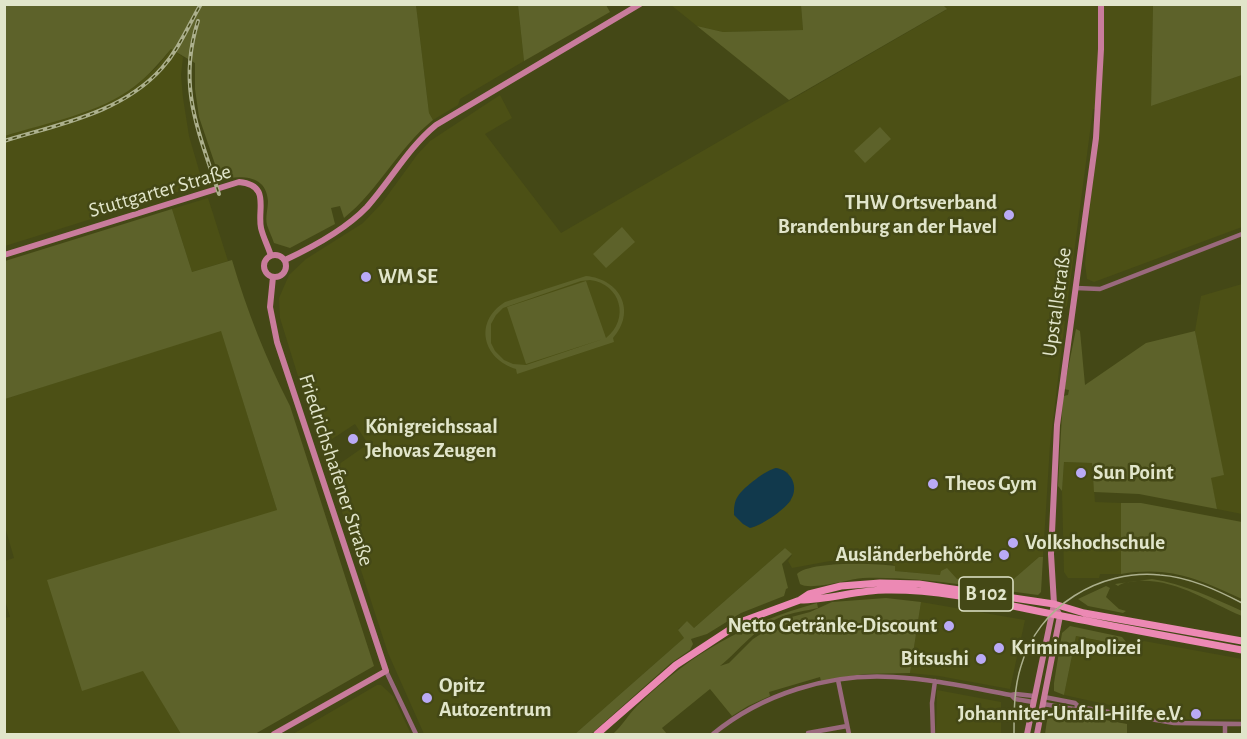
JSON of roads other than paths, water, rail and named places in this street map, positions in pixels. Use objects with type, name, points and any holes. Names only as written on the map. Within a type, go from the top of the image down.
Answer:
[{"type":"main road","name":"B 102","points":[[597,735],[676,665],[743,621],[800,600],[809,594],[841,586],[919,584],[1054,604],[1084,612],[1242,641]]},
{"type":"main road","name":"B 102","points":[[800,600],[886,590],[944,595],[1242,650]]},
{"type":"street","name":"Friedrichshafener Straße","points":[[271,255],[264,267],[267,274],[280,277],[285,273],[285,260],[357,216],[379,192],[408,153],[436,125],[640,4]]},
{"type":"street","name":"Upstallstraße","points":[[1027,735],[1054,604],[1051,554],[1055,451],[1060,392],[1096,138],[1101,4]]},
{"type":"street","name":"Stuttgarter Straße","points":[[4,255],[239,183],[252,186],[260,196],[261,226],[271,255]]},
{"type":"street","points":[[1076,288],[1100,290],[1242,234]]},
{"type":"street","points":[[271,255],[279,255],[285,260]]},
{"type":"street","name":"Friedrichshafener Straße","points":[[273,277],[270,307],[276,336],[386,671]]},
{"type":"street","name":"Upstallstraße","points":[[1054,604],[1060,616]]},
{"type":"street","points":[[1037,735],[1060,616]]},
{"type":"street","points":[[274,735],[386,671],[416,735]]},
{"type":"street","points":[[713,735],[734,718],[766,700],[838,680],[890,677],[935,681],[1016,694],[1043,701],[1075,703],[1079,707],[1174,723],[1242,724]]},
{"type":"street","points":[[838,680],[849,735]]},
{"type":"street","points":[[933,735],[935,681]]},
{"type":"street","points":[[1225,724],[1225,735]]},
{"type":"street","points":[[808,733],[847,726]]},
{"type":"water","points":[[776,468],[790,476],[794,485],[793,496],[777,513],[750,528],[734,515],[738,496],[750,484]]},
{"type":"tram line","points":[[1014,734],[1017,683],[1029,645],[1041,626],[1057,609],[1074,596],[1094,585],[1115,578],[1160,575],[1192,581],[1242,603]]},
{"type":"railway","points":[[4,141],[89,115],[128,96],[146,83],[168,61],[201,4]]},
{"type":"railway","points":[[198,21],[192,45],[190,88],[198,129],[219,194]]},
{"type":"place","name":"THW Ortsverband Brandenburg an der Havel","points":[[1009,215]]},
{"type":"place","name":"WM SE","points":[[366,277]]},
{"type":"place","name":"Königreichssaal Jehovas Zeugen","points":[[353,439]]},
{"type":"place","name":"Sun Point","points":[[1081,473]]},
{"type":"place","name":"Theos Gym","points":[[933,484]]},
{"type":"place","name":"Volkshochschule","points":[[1013,543]]},
{"type":"place","name":"Ausländerbehörde","points":[[1004,555]]},
{"type":"place","name":"Netto Getränke-Discount","points":[[949,626]]},
{"type":"place","name":"Kriminalpolizei","points":[[999,648]]},
{"type":"place","name":"Bitsushi","points":[[981,659]]},
{"type":"place","name":"Opitz Autozentrum","points":[[427,698]]},
{"type":"place","name":"Johanniter-Unfall-Hilfe e.V.","points":[[1196,714]]}]
